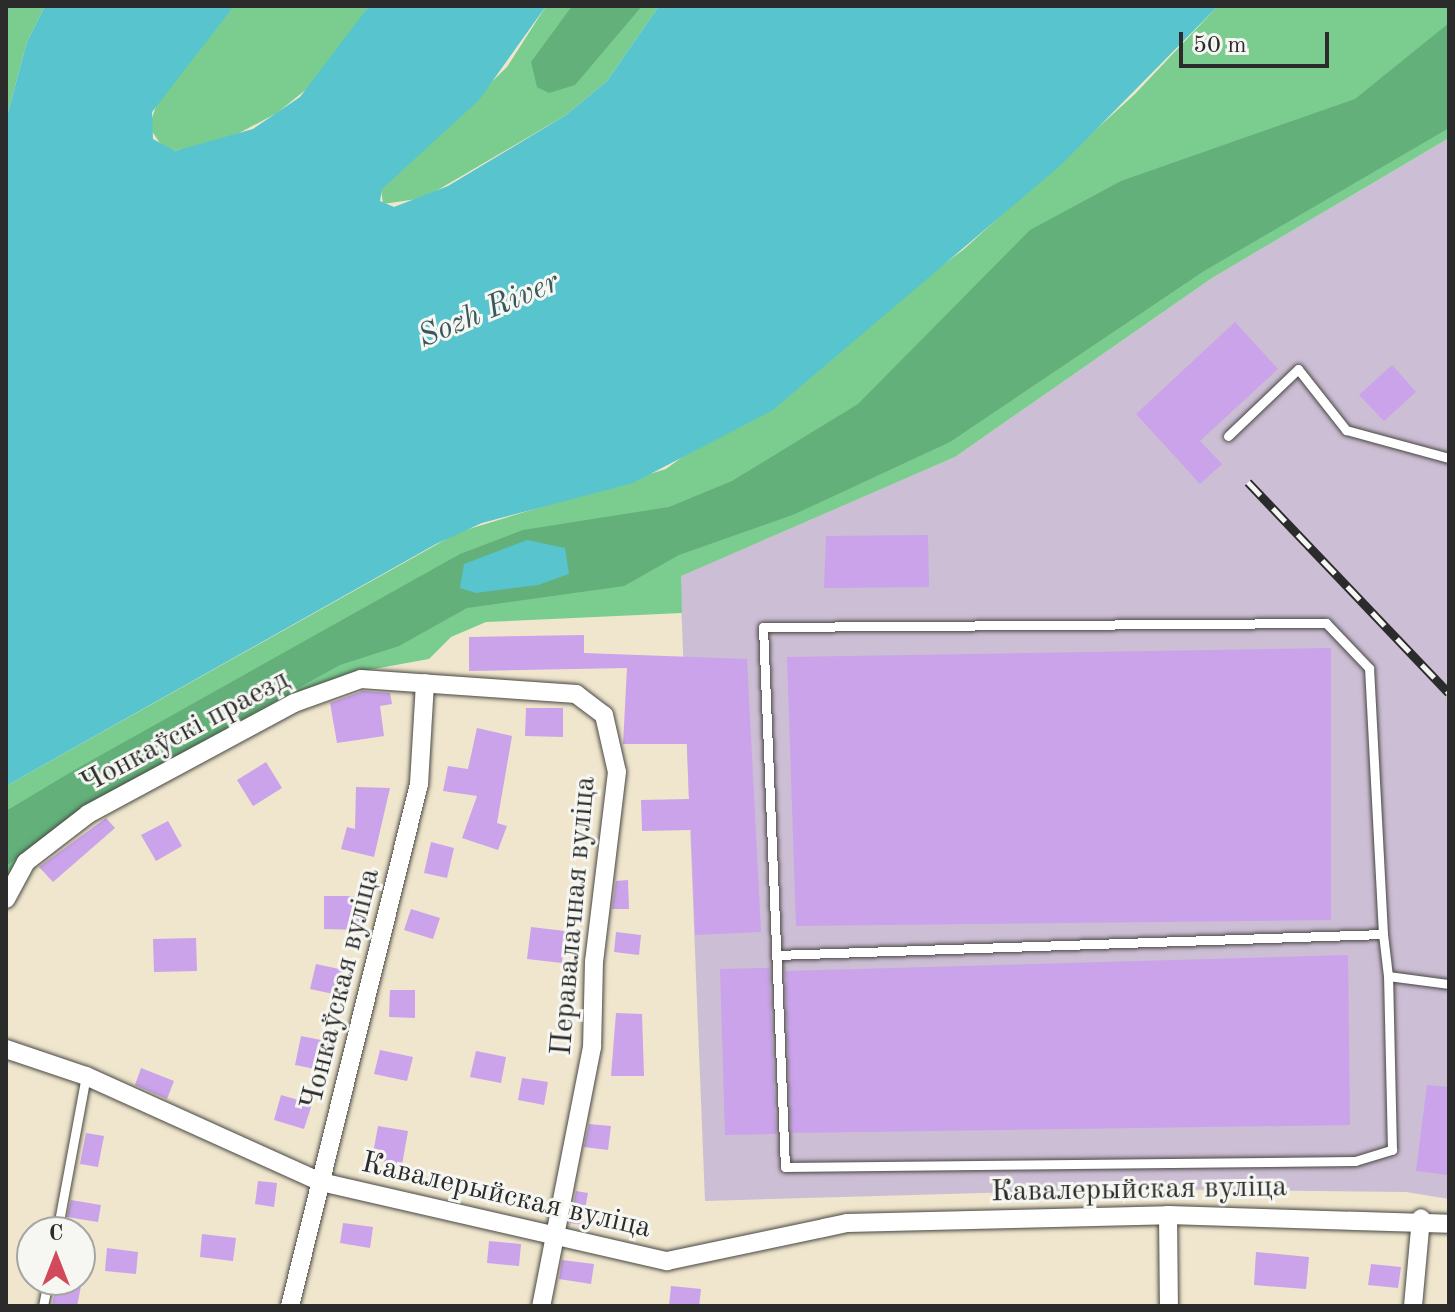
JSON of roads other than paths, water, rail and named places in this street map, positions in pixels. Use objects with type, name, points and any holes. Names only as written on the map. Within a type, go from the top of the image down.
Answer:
[{"type":"street","name":"Чонкаўскі праезд","points":[[6,899],[26,862],[88,814],[294,703],[361,679],[425,683]]},
{"type":"street","name":"Чонкаўская вуліца","points":[[290,1306],[419,784],[425,683]]},
{"type":"street","name":"Перавалачная вуліца","points":[[425,683],[576,694],[604,715],[617,772],[594,961],[592,1047],[557,1239],[541,1306]]},
{"type":"street","name":"Кавалерыйская вуліца","points":[[6,1049],[86,1076],[321,1182],[557,1239],[667,1261],[847,1223],[1168,1215],[1421,1218],[1449,1224]]},
{"type":"street","points":[[1168,1215],[1169,1306]]},
{"type":"street","points":[[1413,1306],[1421,1218]]},
{"type":"lane","points":[[1228,436],[1298,369],[1346,430],[1449,458]]},
{"type":"lane","points":[[1326,623],[1369,668],[1383,934],[1388,976],[1392,1150],[1355,1161],[785,1167],[776,955],[763,627],[1326,623]]},
{"type":"lane","points":[[776,955],[1383,934]]},
{"type":"lane","points":[[1388,976],[1449,984]]},
{"type":"lane","points":[[60,1216],[86,1076]]},
{"type":"water","name":"Sozh River","points":[[45,6],[234,6],[152,112],[153,139],[175,151],[253,129],[300,97],[369,6],[546,6],[479,100],[382,189],[380,201],[394,207],[448,186],[566,115],[607,81],[659,6],[1218,6],[1062,164],[773,410],[633,483],[482,523],[436,544],[6,786],[6,120],[27,42]]},
{"type":"water","points":[[527,540],[565,548],[569,574],[538,585],[476,593],[460,588],[464,564]]},
{"type":"railway","points":[[1248,482],[1449,693]]}]
